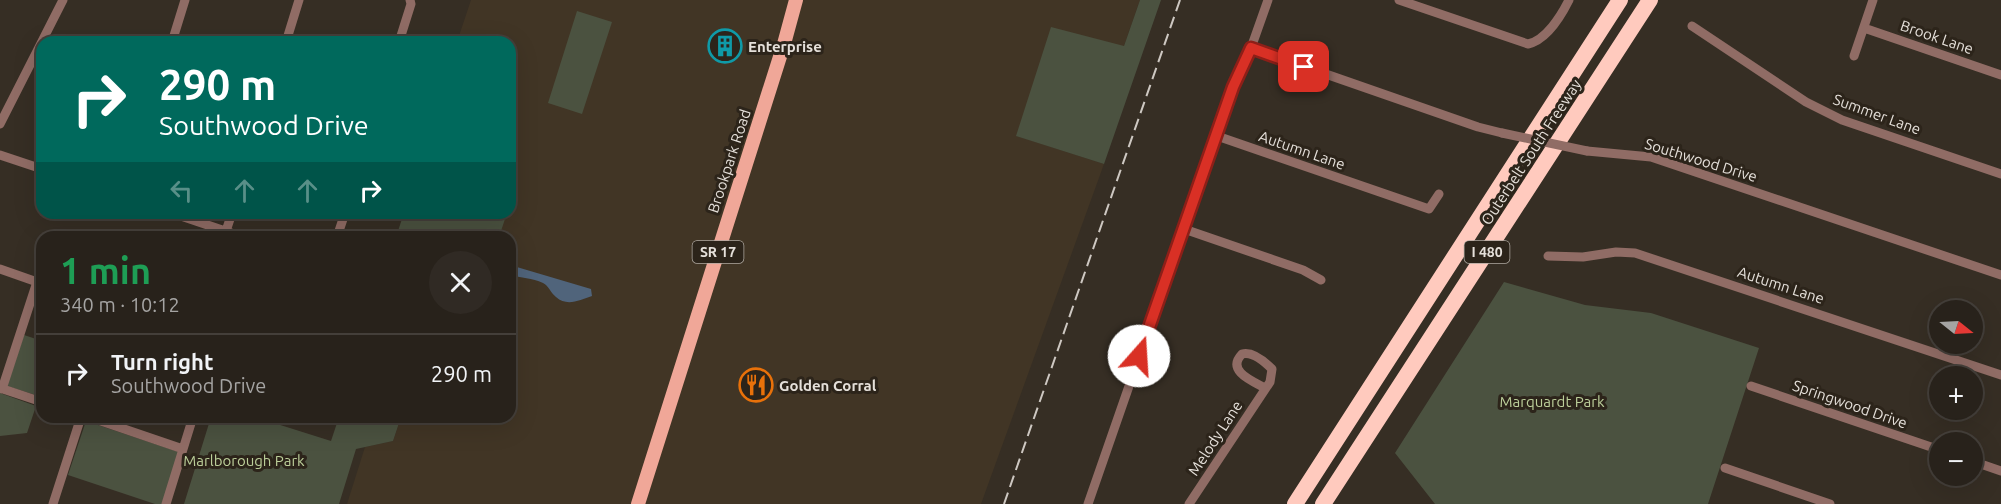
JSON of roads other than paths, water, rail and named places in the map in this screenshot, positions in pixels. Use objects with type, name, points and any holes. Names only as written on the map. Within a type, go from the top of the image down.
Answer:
[{"type":"highway","name":"Outerbelt South Freeway","points":[[1295,504],[1620,0]]},
{"type":"highway","name":"Outerbelt South Freeway","points":[[1323,504],[1650,0]]},
{"type":"main road","name":"Brookpark Road","points":[[638,504],[796,0]]},
{"type":"street","points":[[45,36],[63,0]]},
{"type":"street","points":[[174,36],[185,0]]},
{"type":"street","points":[[288,36],[299,0]]},
{"type":"street","points":[[1088,504],[1233,87],[1251,48],[1268,0]]},
{"type":"street","points":[[1399,0],[1528,44],[1537,42],[1546,33],[1569,0]]},
{"type":"street","points":[[1854,57],[1873,0]]},
{"type":"street","points":[[401,36],[410,2]]},
{"type":"street","name":"Summer Lane","points":[[1692,26],[1806,102],[1842,120],[2001,174]]},
{"type":"street","name":"Brook Lane","points":[[1864,28],[2001,75]]},
{"type":"street","name":"Southwood Drive","points":[[1251,48],[1479,127],[1587,151],[1651,157],[2001,275]]},
{"type":"street","points":[[0,124],[36,53]]},
{"type":"street","name":"Autumn Lane","points":[[1217,136],[1430,209],[1439,194]]},
{"type":"street","points":[[0,155],[36,167]]},
{"type":"street","points":[[190,219],[226,231],[230,219]]},
{"type":"street","points":[[1184,229],[1303,270],[1321,280]]},
{"type":"street","name":"Autumn Lane","points":[[1548,256],[1583,257],[1616,252],[1635,253],[2001,375]]},
{"type":"street","points":[[0,269],[36,282]]},
{"type":"street","points":[[36,291],[1,388],[36,400]]},
{"type":"street","name":"Springwood Drive","points":[[1751,386],[1929,446]]},
{"type":"street","name":"Melody Lane","points":[[1189,504],[1265,388]]},
{"type":"street","points":[[53,504],[79,423]]},
{"type":"street","points":[[106,423],[183,449]]},
{"type":"street","points":[[166,504],[191,423]]},
{"type":"street","points":[[1983,465],[2001,471]]},
{"type":"street","points":[[1725,468],[1830,504]]},
{"type":"water","points":[[516,267],[591,289],[592,296],[574,302],[565,302],[554,295],[543,283],[516,276]]},
{"type":"railway","points":[[1004,504],[1180,0]]},
{"type":"place","name":"Enterprise","points":[[725,46]]},
{"type":"place","name":"Golden Corral","points":[[756,385]]},
{"type":"park label","name":"Marquardt Park","points":[[1552,401]]},
{"type":"park label","name":"Marlborough Park","points":[[244,460]]}]
